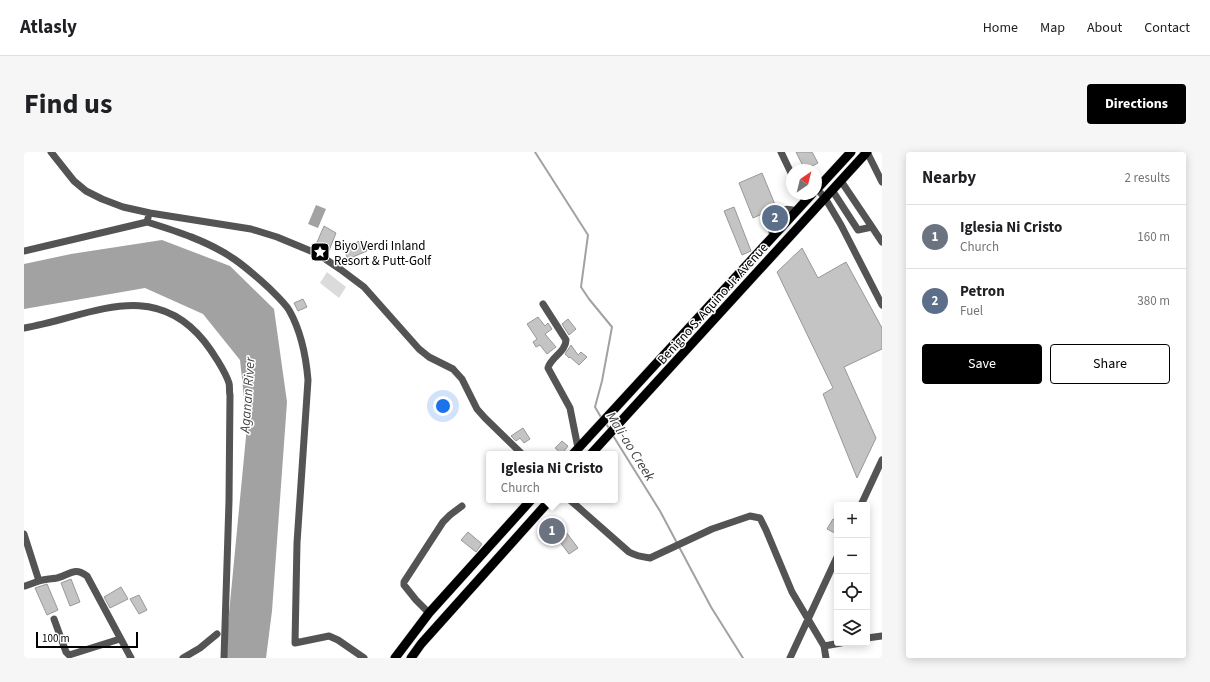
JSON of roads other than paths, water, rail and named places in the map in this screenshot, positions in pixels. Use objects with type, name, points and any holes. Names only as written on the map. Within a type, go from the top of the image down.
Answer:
[{"type":"main road","name":"Benigno S. Aquino Jr. Avenue","points":[[822,183],[851,152]]},
{"type":"main road","name":"Benigno S. Aquino Jr. Avenue","points":[[594,451],[867,152]]},
{"type":"main road","name":"Benigno S. Aquino Jr. Avenue","points":[[576,451],[797,211],[802,200]]},
{"type":"main road","points":[[395,658],[429,613],[528,503]]},
{"type":"main road","points":[[411,658],[421,644],[547,503]]},
{"type":"street","points":[[51,152],[74,181],[86,191],[116,204],[150,213],[251,229],[277,237],[318,254],[340,268],[364,287],[419,349],[429,357],[453,369],[462,379],[477,409],[519,451]]},
{"type":"street","points":[[781,152],[787,164]]},
{"type":"street","points":[[867,152],[882,182]]},
{"type":"street","points":[[841,181],[882,242]]},
{"type":"street","points":[[832,190],[858,230],[872,227]]},
{"type":"street","points":[[822,196],[825,198],[882,305]]},
{"type":"street","points":[[776,213],[780,210],[788,209],[797,211]]},
{"type":"street","points":[[147,222],[150,213]]},
{"type":"street","points":[[770,221],[773,236]]},
{"type":"street","points":[[24,250],[147,222],[181,233],[211,246],[233,258],[258,278],[281,300],[289,310],[299,333],[305,354],[308,380],[297,543],[295,643],[329,636],[338,640],[364,658]]},
{"type":"street","points":[[543,304],[566,340],[566,344],[548,368],[570,408],[576,451]]},
{"type":"street","points":[[24,328],[102,308],[128,306],[149,307],[166,311],[182,320],[197,332],[214,355],[228,383],[230,395],[229,494],[224,658]]},
{"type":"street","points":[[862,502],[882,460]]},
{"type":"street","points":[[573,503],[629,552],[636,556],[650,558],[696,535],[750,516],[760,518],[792,592],[824,646],[826,658]]},
{"type":"street","points":[[429,613],[416,600],[404,582],[443,522],[450,514],[462,506]]},
{"type":"street","points":[[24,534],[39,581]]},
{"type":"street","points":[[790,658],[834,563]]},
{"type":"street","points":[[25,586],[50,578],[56,578],[74,571],[82,572],[87,576],[131,658]]},
{"type":"street","points":[[54,619],[66,652],[69,655],[120,639]]},
{"type":"street","points":[[183,658],[200,648],[217,634]]},
{"type":"street","points":[[870,638],[882,636]]},
{"type":"street","points":[[824,646],[834,644]]},
{"type":"water","points":[[316,205],[326,209],[318,228],[308,224]]},
{"type":"water","name":"Aganan River","points":[[162,240],[230,266],[274,309],[287,402],[272,611],[266,658],[227,658],[228,624],[247,426],[240,360],[203,314],[145,288],[24,309],[24,264],[71,254]]},
{"type":"waterway","name":"Mali-ao Creek","points":[[535,152],[588,235],[581,287],[612,327],[602,381],[595,407],[602,419]]},
{"type":"waterway","name":"Mali-ao Creek","points":[[605,422],[610,430]]},
{"type":"waterway","name":"Mali-ao Creek","points":[[612,434],[660,511],[711,607],[743,658]]},
{"type":"place","name":"Petron","points":[[775,218]]},
{"type":"place","name":"Biyo Verdi Inland Resort & Putt-Golf","points":[[320,252]]},
{"type":"place","name":"Iglesia Ni Cristo","points":[[552,531]]}]
